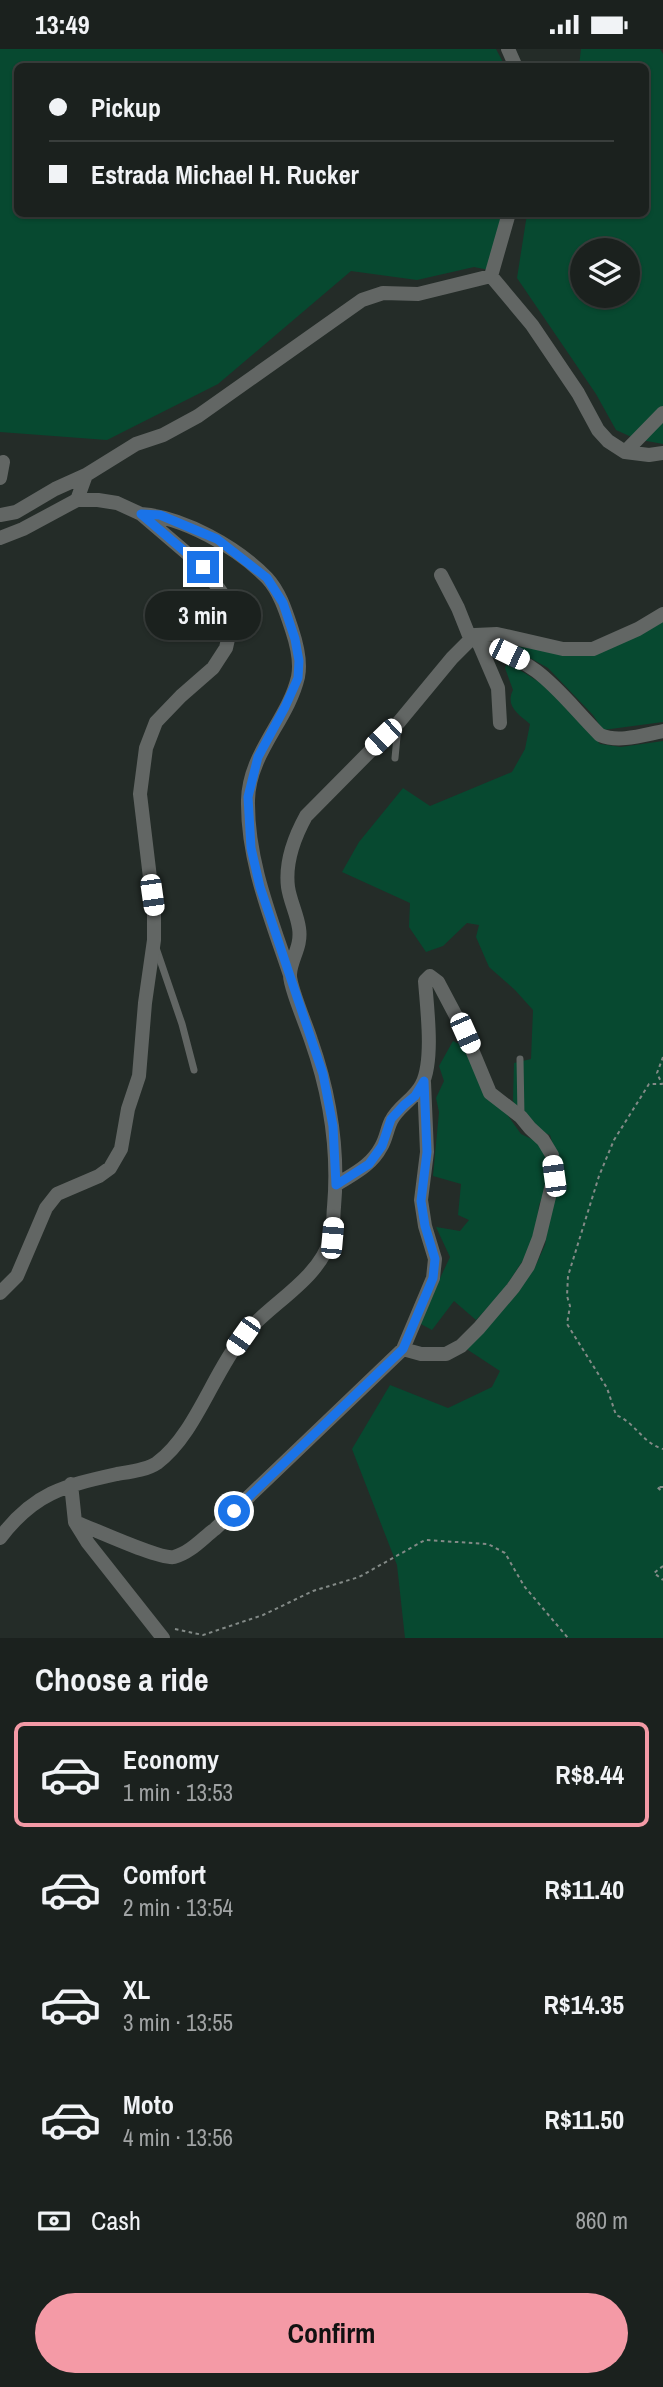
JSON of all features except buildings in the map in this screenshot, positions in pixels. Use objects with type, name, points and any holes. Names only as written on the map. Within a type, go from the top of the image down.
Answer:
[{"type":"street","points":[[491,276],[508,217]]},
{"type":"street","points":[[491,276],[532,325],[578,393],[597,431],[625,452],[649,455],[663,453]]},
{"type":"street","points":[[0,515],[16,512],[55,489],[86,475],[136,444],[163,435],[198,416],[362,300],[383,293],[418,294],[491,276]]},
{"type":"street","points":[[625,452],[663,413]]},
{"type":"street","points":[[0,478],[3,461]]},
{"type":"street","points":[[77,500],[86,475]]},
{"type":"street","points":[[0,538],[23,529],[77,500],[117,503],[141,514],[203,567],[224,596],[230,627],[226,648],[213,668],[156,722],[146,748],[140,794],[154,911],[154,940],[139,1076],[128,1109],[121,1149],[110,1168],[99,1176],[57,1194],[46,1208],[17,1276],[0,1293]]},
{"type":"street","points":[[0,1538],[15,1518],[35,1501],[71,1484],[155,1465],[174,1447],[190,1425],[217,1373],[243,1336],[301,1282],[320,1259],[332,1238],[336,1185],[333,1126],[323,1074],[260,887],[251,848],[248,797],[258,757],[298,678],[299,661],[295,639],[283,603],[267,578],[217,539],[160,515],[141,514]]},
{"type":"street","points":[[440,575],[498,688],[500,723]]},
{"type":"street","points":[[290,975],[299,949],[299,930],[288,885],[289,864],[297,833],[306,816],[399,722],[475,639],[497,634],[563,649],[593,649],[626,635],[663,614]]},
{"type":"street","points":[[475,639],[535,669],[600,735],[621,739],[663,731]]},
{"type":"street","points":[[75,1522],[172,1557],[190,1549],[403,1349],[433,1278],[435,1259],[421,1201],[427,1152],[424,1081],[428,1047],[425,981],[430,976],[438,982],[465,1033],[490,1093],[522,1117],[543,1140],[552,1155],[554,1176],[539,1238],[528,1266],[513,1288],[461,1346],[446,1354],[421,1355],[403,1349]]},
{"type":"street","points":[[336,1185],[369,1164],[382,1146],[391,1119],[415,1096],[424,1081]]},
{"type":"street","points":[[71,1484],[75,1522],[88,1543],[163,1638]]},
{"type":"lane","points":[[395,758],[399,722]]},
{"type":"lane","points":[[154,940],[194,1070]]},
{"type":"lane","points":[[520,1059],[522,1117]]},
{"type":"path","points":[[663,1057],[657,1073],[662,1084],[649,1084],[614,1140],[599,1176],[568,1276],[566,1296],[570,1306],[567,1324],[607,1388],[616,1415],[626,1419],[651,1445],[663,1449]]},
{"type":"path","points":[[663,1487],[657,1487],[663,1492]]},
{"type":"path","points":[[153,1625],[203,1635],[263,1615],[313,1591],[359,1577],[425,1540],[488,1544],[505,1553],[524,1585],[568,1638]]},
{"type":"path","points":[[663,1566],[654,1573],[663,1580]]},
{"type":"green space","points":[[0,49],[496,49],[503,63],[14,63],[14,217],[504,217],[489,270],[474,267],[417,280],[351,271],[218,384],[107,440],[0,432]]},
{"type":"green space","points":[[581,49],[660,49],[663,54],[663,444],[636,439],[616,430],[596,394],[517,278],[527,217],[649,217],[649,63],[579,63]]},
{"type":"green space","points":[[663,619],[663,722],[603,730],[593,715],[548,668],[507,645],[593,656]]},
{"type":"green space","points":[[506,665],[518,669],[557,693],[600,744],[621,747],[663,741],[663,1638],[405,1638],[397,1565],[352,1449],[390,1385],[448,1408],[492,1387],[500,1371],[465,1348],[534,1269],[545,1245],[558,1161],[550,1135],[529,1127],[513,1101],[514,1063],[531,1059],[533,1010],[489,967],[476,937],[479,925],[467,923],[443,946],[426,952],[409,927],[410,903],[342,872],[359,842],[403,788],[430,806],[512,772],[525,749],[530,724],[512,705],[513,690]]},
{"type":"green space","points":[[453,1041],[461,1045],[521,1134],[544,1145],[548,1183],[539,1205],[535,1242],[501,1294],[476,1320],[454,1301],[432,1330],[419,1323],[450,1257],[436,1227],[460,1231],[469,1220],[458,1215],[461,1184],[433,1176],[439,1112],[436,1098],[444,1081],[439,1066]]},
{"type":"route","points":[[203,567],[141,514],[160,515],[217,539],[267,578],[283,603],[295,639],[299,661],[298,678],[258,757],[248,797],[251,848],[260,887],[323,1074],[333,1126],[336,1185],[369,1164],[382,1146],[391,1119],[415,1096],[424,1081],[427,1152],[421,1201],[435,1259],[433,1278],[403,1349],[234,1511]]}]
